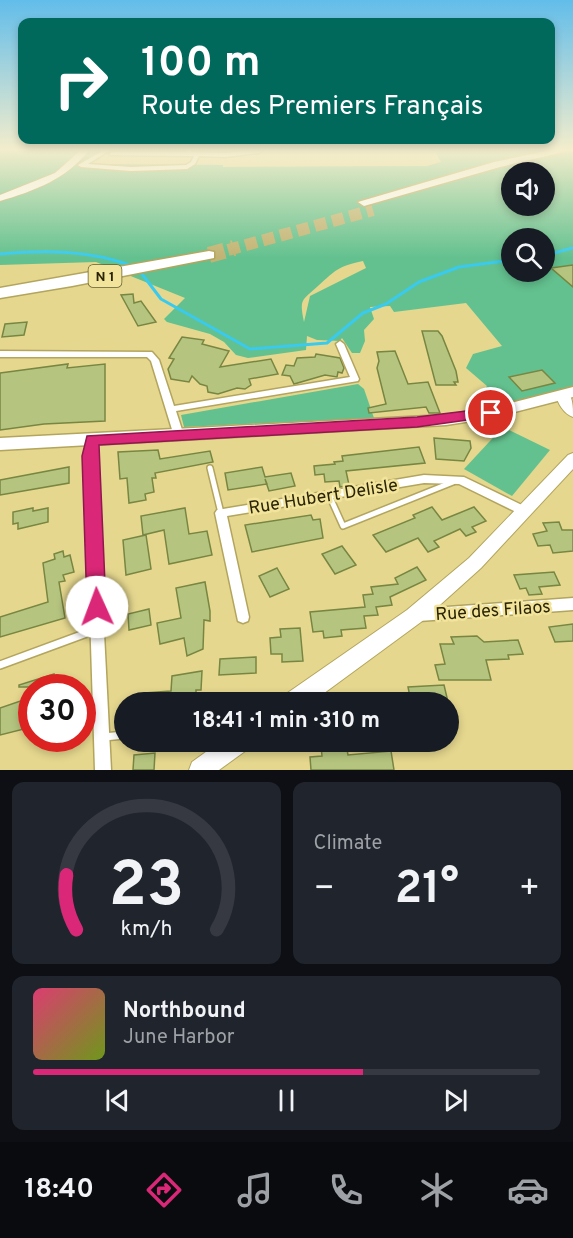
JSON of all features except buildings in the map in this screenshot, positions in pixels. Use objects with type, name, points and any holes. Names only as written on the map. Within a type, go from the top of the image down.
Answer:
[{"type":"highway","points":[[431,186],[369,206],[442,186]]},
{"type":"highway","name":"N 1","points":[[0,283],[206,251],[60,285],[0,293]]},
{"type":"main road","points":[[0,198],[35,186]]},
{"type":"main road","points":[[4,445],[427,422],[570,402]]},
{"type":"main road","points":[[308,692],[414,615],[475,563],[573,459]]},
{"type":"main road","points":[[200,770],[225,752]]},
{"type":"street","points":[[172,409],[354,379],[340,344]]},
{"type":"street","points":[[0,354],[149,354],[155,360],[179,436]]},
{"type":"street","points":[[92,440],[90,456],[103,770]]},
{"type":"street","name":"Rue Hubert Delisle","points":[[221,513],[423,479],[460,480],[524,511]]},
{"type":"street","points":[[221,513],[243,617]]},
{"type":"street","name":"Rue des Filaos","points":[[414,615],[573,604]]},
{"type":"lane","points":[[210,468],[221,513]]},
{"type":"lane","points":[[329,495],[343,526],[460,480]]},
{"type":"lane","points":[[0,665],[98,629]]},
{"type":"lane","points":[[101,738],[114,736]]},
{"type":"green space","points":[[0,186],[501,186],[501,216],[555,216],[555,186],[573,186],[573,393],[491,413],[469,412],[487,386],[466,368],[473,354],[502,346],[466,303],[394,312],[390,306],[370,307],[374,319],[364,330],[365,341],[360,353],[352,353],[342,338],[340,341],[317,340],[307,336],[306,350],[248,358],[236,355],[224,342],[210,334],[167,322],[164,319],[185,298],[96,262],[0,265]],"holes":[[[363,261],[366,268],[310,296],[304,322],[303,301],[334,272],[342,267]]]},
{"type":"green space","points":[[358,384],[364,389],[374,418],[184,427],[181,415]]},
{"type":"green space","points":[[503,427],[550,450],[512,496],[464,469]]},
{"type":"waterway","points":[[555,253],[572,248]]},
{"type":"waterway","points":[[567,250],[573,248]]},
{"type":"waterway","points":[[0,254],[67,252],[100,257],[132,266]]},
{"type":"waterway","points":[[139,270],[161,299],[250,349],[327,343],[363,313],[386,304],[419,282],[459,267],[501,261]]},
{"type":"tunnel","points":[[228,250],[373,210]]},
{"type":"tunnel","points":[[209,255],[234,248]]},
{"type":"route","points":[[97,607],[90,456],[92,440],[417,422],[491,413]]}]
